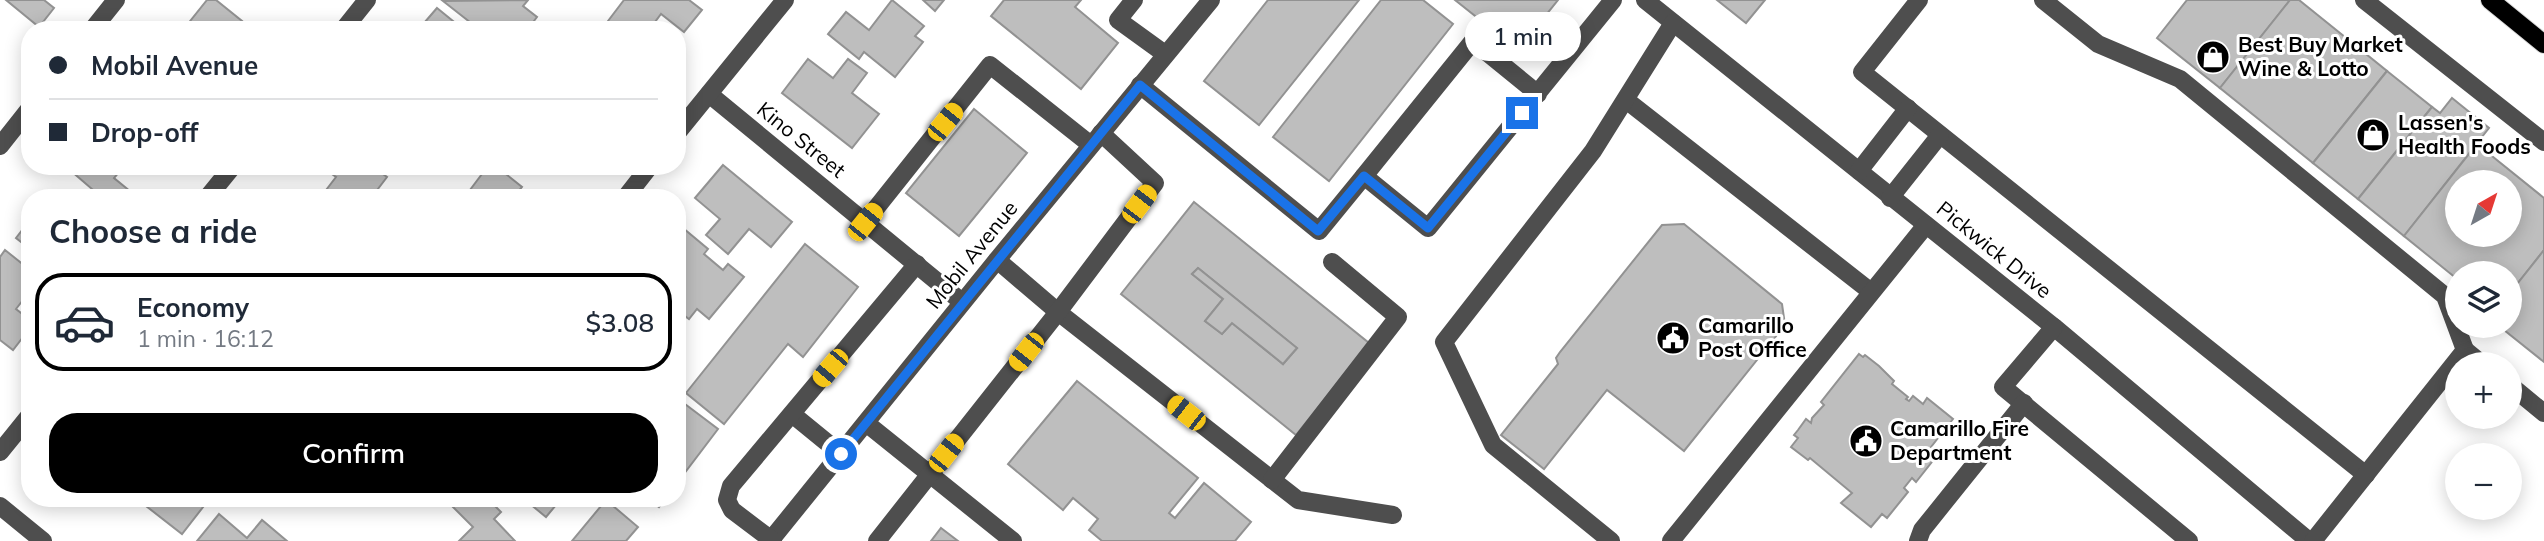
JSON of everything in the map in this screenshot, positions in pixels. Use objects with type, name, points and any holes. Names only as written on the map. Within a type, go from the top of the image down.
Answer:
[{"type":"main road","points":[[2490,0],[2544,44]]},
{"type":"street","points":[[99,21],[116,0]]},
{"type":"street","points":[[350,21],[367,0]]},
{"type":"street","points":[[686,122],[785,0]]},
{"type":"street","points":[[1134,0],[1118,20],[1166,54]]},
{"type":"street","name":"Mobil Avenue","points":[[772,541],[962,302],[1211,0]]},
{"type":"street","points":[[1364,176],[1428,228],[1613,0]]},
{"type":"street","name":"Pickwick Drive","points":[[1645,0],[2053,327],[2306,540]]},
{"type":"street","points":[[1919,0],[1862,72],[2366,475]]},
{"type":"street","points":[[2043,0],[2098,44],[2180,79],[2445,296],[2467,352]]},
{"type":"street","points":[[2364,0],[2544,142]]},
{"type":"street","points":[[1611,541],[1493,445],[1444,342],[1593,151],[1673,23]]},
{"type":"street","points":[[1140,85],[1318,231],[1472,41],[1538,94]]},
{"type":"street","points":[[865,222],[990,65],[1155,183],[1058,312],[877,541]]},
{"type":"street","name":"Kino Street","points":[[709,94],[962,302]]},
{"type":"street","points":[[1626,100],[1870,291]]},
{"type":"street","points":[[1859,171],[1908,108]]},
{"type":"street","points":[[0,146],[21,119]]},
{"type":"street","points":[[1890,198],[1940,135]]},
{"type":"street","points":[[214,189],[226,175]]},
{"type":"street","points":[[632,189],[643,175]]},
{"type":"street","points":[[1671,541],[1870,291],[1926,225]]},
{"type":"street","points":[[997,260],[1058,312],[1298,500],[1393,514]]},
{"type":"street","points":[[1272,480],[1398,317],[1332,262]]},
{"type":"street","points":[[772,541],[732,510],[727,500],[731,486],[917,264]]},
{"type":"street","points":[[2053,327],[2003,387],[2189,541]]},
{"type":"street","points":[[2306,540],[2366,475],[2465,350]]},
{"type":"street","points":[[2522,396],[2544,413]]},
{"type":"street","points":[[1918,541],[1922,530],[2024,403]]},
{"type":"street","points":[[792,414],[841,454]]},
{"type":"street","points":[[866,423],[1013,541]]},
{"type":"street","points":[[0,452],[21,426]]},
{"type":"street","points":[[0,506],[43,541]]},
{"type":"building","points":[[6,0],[44,0],[54,8],[44,21],[32,21]]},
{"type":"building","points":[[207,0],[216,0],[242,21],[190,21]]},
{"type":"building","points":[[528,0],[523,6],[537,17],[534,21],[469,21],[443,1]]},
{"type":"building","points":[[624,0],[689,0],[702,10],[686,30],[686,21],[670,21],[661,14],[656,21],[608,21]]},
{"type":"building","points":[[892,0],[924,26],[915,36],[923,42],[895,77],[864,52],[859,59],[828,34],[846,12],[869,30]]},
{"type":"building","points":[[923,0],[944,0],[935,11]]},
{"type":"building","points":[[1004,0],[1081,0],[1075,7],[1118,43],[1081,89],[991,16]]},
{"type":"building","points":[[1268,0],[1359,0],[1259,125],[1204,81]]},
{"type":"building","points":[[1381,0],[1423,0],[1453,24],[1329,181],[1273,137]]},
{"type":"building","points":[[1455,0],[1558,0],[1518,50]]},
{"type":"building","points":[[1717,0],[1765,0],[1746,23]]},
{"type":"building","name":"Best Buy Market Wine & Lotto","points":[[2187,0],[2290,0],[2220,88],[2157,38]]},
{"type":"building","points":[[2290,0],[2299,0],[2387,71],[2313,163],[2220,88]]},
{"type":"building","points":[[437,8],[453,21],[426,21]]},
{"type":"building","points":[[808,59],[833,78],[848,59],[867,73],[852,93],[879,114],[852,148],[782,93]]},
{"type":"building","name":"Lassen's Health Foods","points":[[2387,71],[2432,107],[2358,199],[2313,163]]},
{"type":"building","points":[[2452,98],[2489,128],[2456,170],[2445,170],[2445,184],[2404,236],[2358,199],[2432,107],[2440,113]]},
{"type":"building","points":[[974,109],[1027,153],[959,236],[906,193]]},
{"type":"building","points":[[2477,144],[2509,170],[2456,170]]},
{"type":"building","points":[[723,165],[792,222],[771,247],[749,229],[728,254],[706,235],[720,219],[695,198]]},
{"type":"building","points":[[76,175],[116,175],[114,178],[127,189],[92,189]]},
{"type":"building","points":[[333,175],[387,177],[378,189],[327,189],[336,177]]},
{"type":"building","points":[[481,175],[507,175],[522,187],[520,189],[471,189]]},
{"type":"building","points":[[2522,180],[2544,198],[2544,250],[2522,278],[2522,261],[2445,261],[2445,269],[2404,236],[2445,184],[2445,247],[2522,247]]},
{"type":"building","points":[[1194,202],[1369,343],[1296,435],[1121,294]],"holes":[[[1198,268],[1297,348],[1283,364],[1232,323],[1222,334],[1205,321],[1223,299],[1192,274]]]},
{"type":"building","name":"Camarillo Post Office","points":[[1684,224],[1782,304],[1785,325],[1684,451],[1607,390],[1544,469],[1501,435],[1558,364],[1556,358],[1560,352],[1662,225]]},
{"type":"building","points":[[686,231],[708,249],[704,254],[723,270],[728,264],[744,277],[709,319],[697,309],[689,319],[686,317]]},
{"type":"building","points":[[805,244],[858,287],[803,357],[788,344],[724,424],[686,393]]},
{"type":"building","points":[[5,250],[21,263],[21,303],[16,309],[21,313],[21,340],[13,350],[0,340],[0,257]]},
{"type":"building","points":[[2544,250],[2544,362],[2514,338],[2522,338],[2522,278]]},
{"type":"building","points":[[1198,268],[1297,348],[1283,364],[1232,323],[1222,334],[1205,321],[1223,299],[1192,274]]},
{"type":"building","name":"Camarillo Fire Department","points":[[1859,354],[1863,357],[1865,355],[1879,366],[1894,381],[1892,384],[1908,397],[1906,399],[1909,401],[1913,396],[1923,404],[1927,398],[1953,419],[1931,447],[1939,453],[1916,482],[1912,478],[1904,488],[1908,492],[1887,518],[1882,514],[1871,527],[1841,503],[1852,493],[1810,458],[1808,460],[1791,447],[1798,438],[1794,435],[1806,419],[1811,423],[1812,418],[1824,405],[1821,402]]},
{"type":"building","points":[[1077,381],[1198,478],[1169,513],[1175,518],[1204,483],[1251,522],[1235,541],[1102,541],[1089,530],[1098,519],[1073,498],[1063,510],[1008,464]]},
{"type":"building","points":[[686,405],[718,429],[686,471]]},
{"type":"building","points":[[147,507],[203,507],[182,534]]},
{"type":"building","points":[[453,507],[496,507],[501,512],[494,519],[515,541],[459,541],[473,527]]},
{"type":"building","points":[[534,507],[554,507],[546,517]]},
{"type":"building","points":[[600,507],[614,507],[638,527],[626,541],[572,541]]},
{"type":"building","points":[[219,514],[247,538],[262,520],[287,541],[197,541]]},
{"type":"building","points":[[941,528],[958,541],[931,541]]},
{"type":"place","name":"Best Buy Market Wine & Lotto","points":[[2213,57]]},
{"type":"place","name":"Lassen's Health Foods","points":[[2373,135]]},
{"type":"place","name":"Camarillo Post Office","points":[[1673,338]]},
{"type":"place","name":"Camarillo Fire Department","points":[[1866,441]]},
{"type":"route","points":[[841,454],[1140,85],[1318,231],[1364,176],[1428,228],[1522,113]]}]
